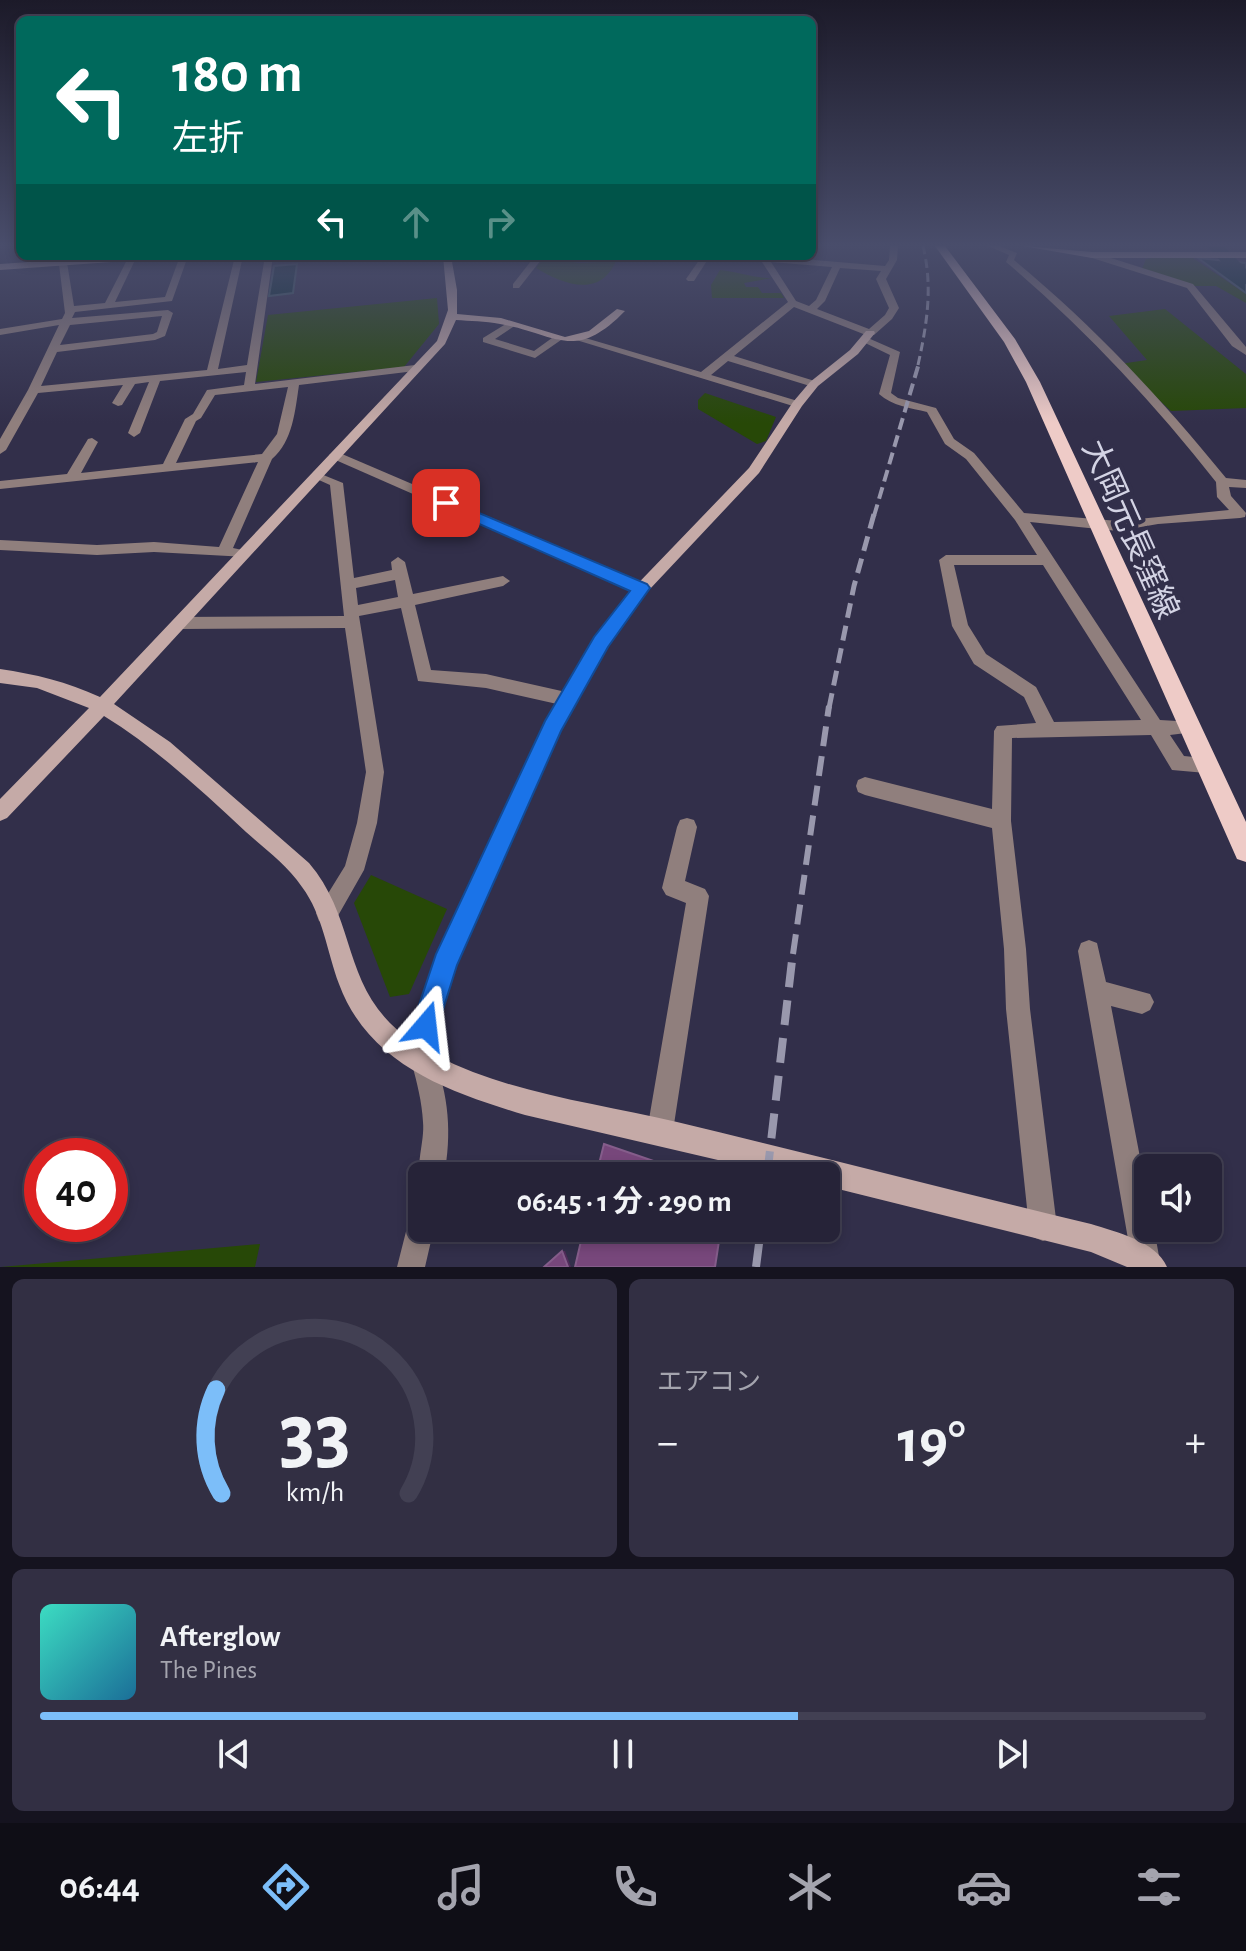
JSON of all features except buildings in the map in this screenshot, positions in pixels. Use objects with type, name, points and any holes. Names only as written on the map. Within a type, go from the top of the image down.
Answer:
[{"type":"main road","name":"大岡元長窪線","points":[[983,305],[1010,342],[1033,382],[1188,727],[1243,838]]},
{"type":"street","points":[[0,450],[34,390],[70,305]]},
{"type":"street","points":[[71,309],[116,305]]},
{"type":"street","points":[[212,373],[228,305]]},
{"type":"street","points":[[249,388],[261,305]]},
{"type":"street","points":[[0,812],[441,342],[453,317],[454,305]]},
{"type":"street","points":[[703,376],[790,305]]},
{"type":"street","points":[[798,305],[896,354],[885,394],[894,400],[932,410],[949,441],[970,456],[1020,517],[1179,764],[1206,765]]},
{"type":"street","points":[[811,310],[816,305]]},
{"type":"street","points":[[434,1162],[437,1106],[424,1064],[426,1026],[445,963],[566,699],[601,642],[641,588],[754,470],[797,404],[814,384],[854,352],[889,317],[893,305]]},
{"type":"street","points":[[1060,305],[1138,381],[1222,482],[1224,497],[1243,516]]},
{"type":"street","points":[[1204,305],[1246,352]]},
{"type":"street","points":[[578,339],[593,333],[620,311]]},
{"type":"street","points":[[0,332],[66,321],[168,313],[161,334],[155,337],[52,349]]},
{"type":"street","points":[[453,317],[482,318],[556,340],[578,339],[797,404]]},
{"type":"street","points":[[509,325],[487,340],[535,355],[556,340]]},
{"type":"street","points":[[727,357],[814,384]]},
{"type":"street","points":[[34,390],[250,368]]},
{"type":"street","points":[[167,468],[191,419],[197,416],[211,392],[415,368]]},
{"type":"street","points":[[173,393],[179,376]]},
{"type":"street","points":[[134,433],[156,378]]},
{"type":"street","points":[[118,403],[131,381]]},
{"type":"street","points":[[0,485],[266,457],[274,453],[288,417],[294,384]]},
{"type":"street","points":[[72,477],[92,442]]},
{"type":"street","points":[[335,455],[641,588]]},
{"type":"street","points":[[225,551],[266,457]]},
{"type":"street","points":[[316,476],[336,483],[375,772],[367,823],[354,870],[327,913]]},
{"type":"street","points":[[1222,482],[1246,484]]},
{"type":"street","points":[[1020,517],[1118,526],[1158,520],[1243,516]]},
{"type":"street","points":[[0,545],[242,554]]},
{"type":"street","points":[[1045,560],[946,560],[960,626],[980,659],[1030,692],[1048,728]]},
{"type":"street","points":[[350,584],[398,568],[424,676],[486,681],[566,699]]},
{"type":"street","points":[[180,623],[352,617],[406,600],[503,581]]},
{"type":"street","points":[[0,676],[71,689],[148,733],[292,861],[315,887],[360,1008],[385,1037],[424,1064],[480,1089],[1043,1227],[1126,1250],[1150,1265]]},
{"type":"street","points":[[1043,1227],[1018,1009],[1015,949],[1001,821],[1003,731],[1156,725],[1188,727]]},
{"type":"street","points":[[865,786],[1001,821]]},
{"type":"street","points":[[660,1131],[698,896],[673,888],[687,827]]},
{"type":"street","points":[[1089,951],[1150,1265]]},
{"type":"street","points":[[1096,991],[1142,1002]]},
{"type":"street","points":[[411,1267],[417,1242]]},
{"type":"green space","points":[[366,305],[438,305],[439,324],[404,367],[256,382],[268,315]]},
{"type":"green space","points":[[1165,309],[1246,374],[1246,408],[1171,411],[1120,364],[1147,360],[1109,316]]},
{"type":"green space","points":[[705,393],[776,417],[766,441],[757,444],[698,409],[698,400]]},
{"type":"green space","points":[[371,875],[447,909],[409,994],[390,997],[354,903]]},
{"type":"green space","points":[[260,1244],[255,1267],[1,1267]]},
{"type":"railway","points":[[918,365],[928,305]]},
{"type":"railway","points":[[874,516],[919,363]]},
{"type":"railway","points":[[829,708],[854,586],[874,514]]},
{"type":"railway","points":[[793,954],[829,706]]},
{"type":"railway","points":[[769,1162],[793,952]]},
{"type":"railway","points":[[756,1267],[759,1242]]},
{"type":"route","points":[[426,1026],[445,963],[552,727],[601,642],[641,588],[446,503]]}]
